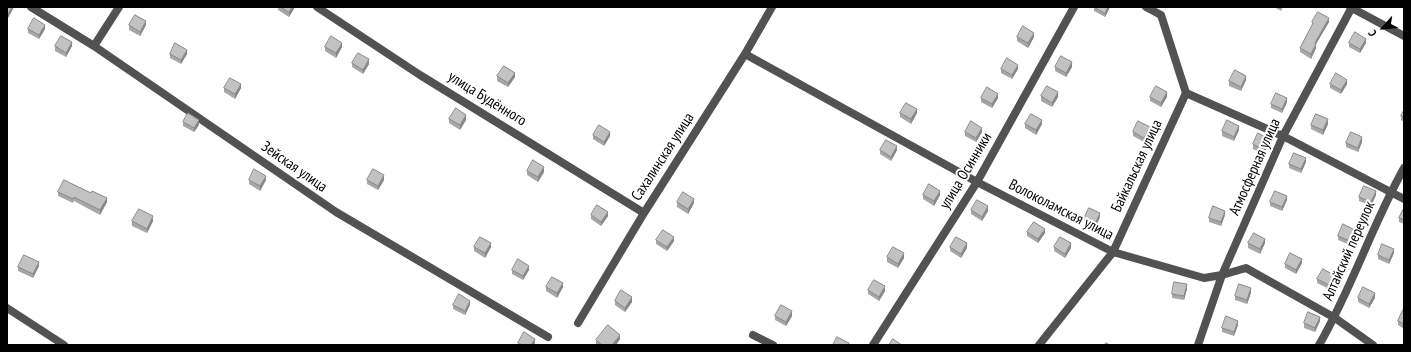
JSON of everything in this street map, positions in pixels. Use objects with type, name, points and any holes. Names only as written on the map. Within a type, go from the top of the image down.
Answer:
[{"type":"street","name":"Зейская улица","points":[[31,7],[94,46],[336,212],[548,337]]},
{"type":"street","points":[[94,46],[119,7]]},
{"type":"street","name":"улица Будённого","points":[[317,7],[420,75],[644,212]]},
{"type":"street","name":"Сахалинская улица","points":[[578,323],[644,212],[745,54],[772,7]]},
{"type":"street","name":"улица Осинники","points":[[873,345],[978,182],[1074,7]]},
{"type":"street","points":[[1146,7],[1161,15],[1186,93],[1283,136],[1404,199]]},
{"type":"street","points":[[1351,7],[1404,36]]},
{"type":"street","name":"Атмосферная улица","points":[[1198,345],[1222,275],[1283,136],[1351,7]]},
{"type":"street","name":"Волоколамская улица","points":[[745,54],[978,182],[1113,252],[1204,278],[1222,275],[1246,268],[1335,318],[1374,345]]},
{"type":"street","name":"Байкальская улица","points":[[1040,345],[1113,252],[1186,93]]},
{"type":"street","name":"Алтайский переулок","points":[[1319,345],[1335,318],[1390,192],[1404,168]]},
{"type":"street","points":[[7,308],[64,345]]},
{"type":"street","points":[[753,335],[773,345]]},
{"type":"building","points":[[7,7],[12,7],[7,16]]},
{"type":"building","points":[[281,7],[292,7],[289,12]]},
{"type":"building","points":[[1094,7],[1108,7],[1105,13]]},
{"type":"building","points":[[1318,12],[1329,18],[1315,43],[1316,44],[1311,54],[1300,48]]},
{"type":"building","points":[[135,15],[146,21],[140,32],[129,25]]},
{"type":"building","points":[[34,18],[45,25],[39,35],[28,29]]},
{"type":"building","points":[[1023,26],[1034,33],[1028,43],[1017,37]]},
{"type":"building","points":[[1355,32],[1366,39],[1360,49],[1349,43]]},
{"type":"building","points":[[61,36],[72,42],[66,53],[55,46]]},
{"type":"building","points":[[331,36],[342,43],[336,53],[325,47]]},
{"type":"building","points":[[175,43],[187,50],[181,60],[170,54]]},
{"type":"building","points":[[358,53],[369,59],[363,70],[352,63]]},
{"type":"building","points":[[1061,56],[1072,62],[1066,73],[1055,67]]},
{"type":"building","points":[[1007,58],[1018,65],[1012,75],[1001,69]]},
{"type":"building","points":[[504,66],[515,73],[508,83],[497,76]]},
{"type":"building","points":[[1235,70],[1246,76],[1241,87],[1229,81]]},
{"type":"building","points":[[1336,73],[1347,80],[1341,90],[1330,84]]},
{"type":"building","points":[[230,78],[241,84],[235,94],[224,88]]},
{"type":"building","points":[[1047,86],[1058,92],[1052,103],[1041,96]]},
{"type":"building","points":[[1156,86],[1167,92],[1161,103],[1150,97]]},
{"type":"building","points":[[987,87],[998,94],[992,104],[981,98]]},
{"type":"building","points":[[1276,93],[1287,98],[1282,109],[1271,104]]},
{"type":"building","points":[[906,103],[917,109],[911,119],[900,113]]},
{"type":"building","points":[[456,108],[466,115],[460,125],[449,119]]},
{"type":"building","points":[[1404,110],[1404,117],[1401,116]]},
{"type":"building","points":[[188,113],[199,120],[194,128],[183,122]]},
{"type":"building","points":[[1031,114],[1042,120],[1036,130],[1025,124]]},
{"type":"building","points":[[1316,114],[1328,119],[1323,130],[1311,125]]},
{"type":"building","points":[[1227,120],[1239,126],[1234,137],[1222,131]]},
{"type":"building","points":[[971,121],[982,128],[976,138],[965,132]]},
{"type":"building","points":[[1138,121],[1150,127],[1144,138],[1133,132]]},
{"type":"building","points":[[599,125],[610,132],[604,142],[593,135]]},
{"type":"building","points":[[1351,132],[1362,137],[1358,148],[1346,143]]},
{"type":"building","points":[[1258,133],[1269,139],[1264,150],[1253,144]]},
{"type":"building","points":[[886,140],[897,146],[891,157],[880,150]]},
{"type":"building","points":[[1294,153],[1306,158],[1301,169],[1289,164]]},
{"type":"building","points":[[533,160],[544,167],[538,177],[527,171]]},
{"type":"building","points":[[254,169],[266,176],[260,186],[249,180]]},
{"type":"building","points":[[373,169],[384,175],[378,186],[367,180]]},
{"type":"building","points":[[64,180],[91,193],[92,191],[107,198],[100,210],[74,197],[73,199],[58,192]]},
{"type":"building","points":[[929,184],[940,191],[934,201],[923,195]]},
{"type":"building","points":[[1364,186],[1376,191],[1371,202],[1359,197]]},
{"type":"building","points":[[1275,191],[1287,196],[1282,207],[1270,202]]},
{"type":"building","points":[[683,192],[694,199],[688,209],[677,202]]},
{"type":"building","points":[[977,200],[988,206],[982,217],[971,210]]},
{"type":"building","points":[[597,205],[608,212],[601,222],[591,215]]},
{"type":"building","points":[[1213,206],[1225,211],[1221,222],[1209,218]]},
{"type":"building","points":[[1089,208],[1100,213],[1095,224],[1084,219]]},
{"type":"building","points":[[1404,208],[1404,220],[1399,218]]},
{"type":"building","points":[[139,209],[153,216],[147,229],[132,221]]},
{"type":"building","points":[[1034,222],[1045,229],[1038,239],[1027,232]]},
{"type":"building","points":[[1343,224],[1355,230],[1350,241],[1338,236]]},
{"type":"building","points":[[663,230],[674,237],[667,247],[656,240]]},
{"type":"building","points":[[1254,233],[1265,239],[1260,249],[1248,243]]},
{"type":"building","points":[[480,237],[491,243],[485,253],[474,247]]},
{"type":"building","points":[[956,237],[967,243],[961,254],[950,247]]},
{"type":"building","points":[[1060,237],[1071,243],[1065,254],[1054,247]]},
{"type":"building","points":[[1382,244],[1394,249],[1389,260],[1378,255]]},
{"type":"building","points":[[893,247],[904,253],[898,264],[887,257]]},
{"type":"building","points":[[1290,253],[1302,259],[1296,270],[1285,264]]},
{"type":"building","points":[[24,255],[39,262],[33,274],[18,267]]},
{"type":"building","points":[[518,259],[529,266],[523,276],[512,270]]},
{"type":"building","points":[[1323,269],[1334,275],[1329,285],[1317,279]]},
{"type":"building","points":[[552,277],[563,283],[557,293],[546,287]]},
{"type":"building","points":[[874,280],[885,286],[879,297],[868,290]]},
{"type":"building","points":[[1174,282],[1187,284],[1184,296],[1172,294]]},
{"type":"building","points":[[1239,284],[1251,288],[1247,300],[1235,296]]},
{"type":"building","points":[[1363,287],[1375,293],[1369,304],[1358,298]]},
{"type":"building","points":[[621,290],[632,297],[625,308],[615,301]]},
{"type":"building","points":[[459,294],[470,301],[465,311],[453,305]]},
{"type":"building","points":[[781,305],[792,311],[786,322],[775,316]]},
{"type":"building","points":[[1403,310],[1404,311],[1404,324],[1398,321]]},
{"type":"building","points":[[1308,312],[1320,317],[1315,328],[1304,323]]},
{"type":"building","points":[[1226,316],[1238,321],[1234,332],[1222,328]]},
{"type":"building","points":[[608,325],[620,335],[612,345],[602,345],[596,340]]},
{"type":"building","points":[[524,332],[535,339],[531,345],[522,345],[518,343]]},
{"type":"building","points":[[837,337],[849,343],[848,345],[833,345]]},
{"type":"building","points":[[893,339],[902,345],[889,345]]}]
